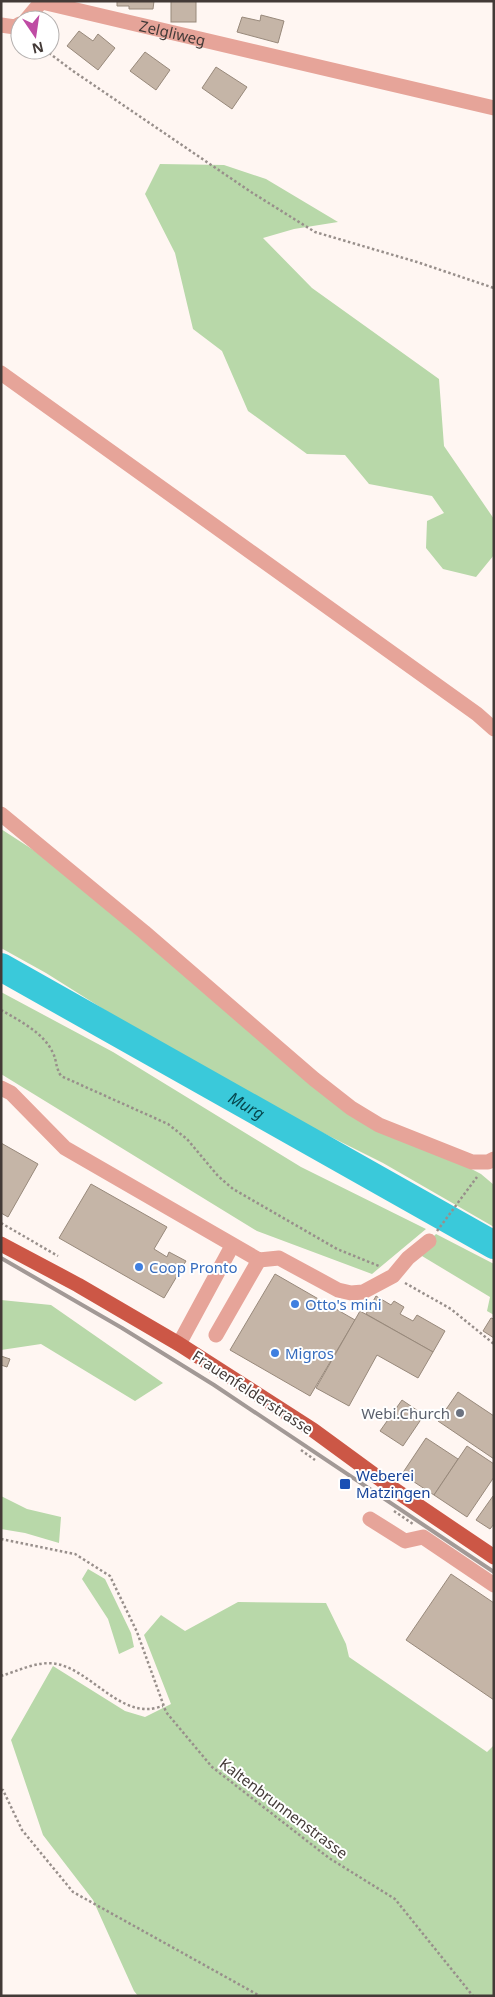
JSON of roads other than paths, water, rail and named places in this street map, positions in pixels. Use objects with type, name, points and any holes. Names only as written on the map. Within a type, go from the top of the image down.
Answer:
[{"type":"main road","name":"Frauenfelderstrasse","points":[[1,1244],[78,1285],[179,1344],[313,1430],[395,1490],[494,1557]]},
{"type":"street","name":"Zelgliweg","points":[[42,2],[494,108]]},
{"type":"street","points":[[1,373],[477,714],[494,729]]},
{"type":"street","points":[[1,814],[144,932],[314,1079],[351,1108],[379,1125],[472,1162],[491,1160]]},
{"type":"street","points":[[1,1088],[11,1093],[65,1148],[232,1246],[259,1260],[279,1258],[338,1290],[351,1293],[363,1292],[429,1241]]},
{"type":"street","points":[[179,1344],[232,1246]]},
{"type":"street","points":[[216,1335],[259,1260]]},
{"type":"street","points":[[370,1519],[405,1541],[423,1537],[494,1585]]},
{"type":"waterway","name":"Murg","points":[[1,967],[494,1245]]},
{"type":"railway","points":[[1,1258],[122,1328],[214,1385],[494,1572]]},
{"type":"place","name":"Coop Pronto","points":[[139,1267]]},
{"type":"place","name":"Otto's mini","points":[[295,1304]]},
{"type":"place","name":"Migros","points":[[275,1353]]},
{"type":"place","name":"Webi.Church","points":[[460,1413]]},
{"type":"place","name":"Weberei Matzingen","points":[[345,1484]]}]
